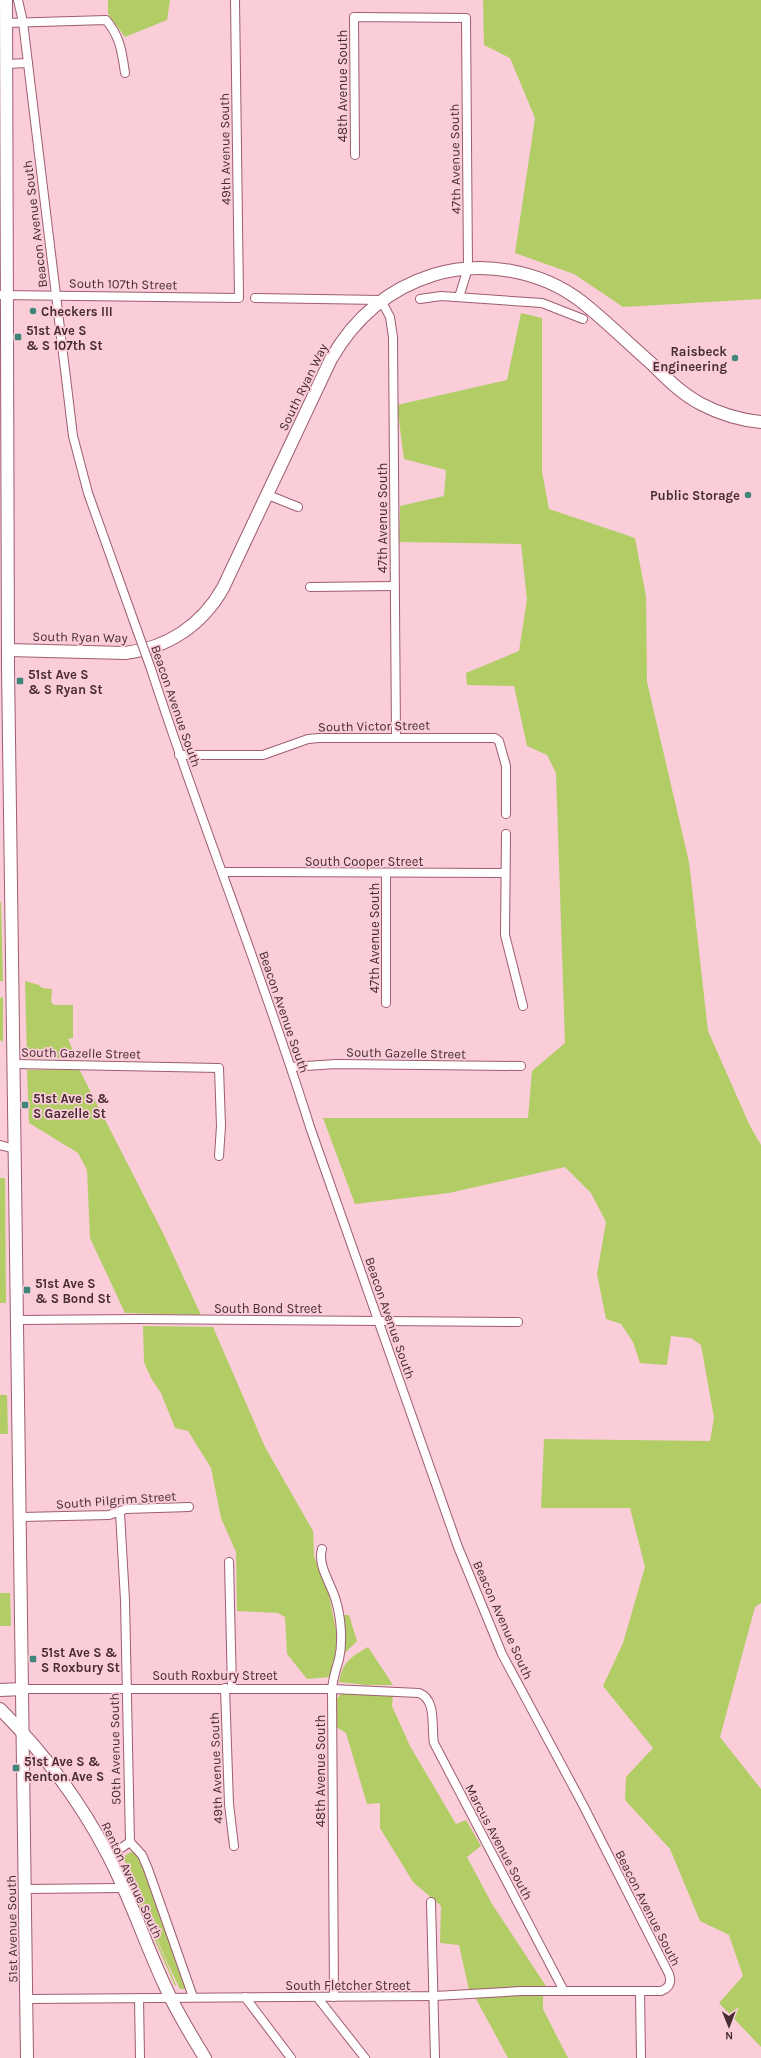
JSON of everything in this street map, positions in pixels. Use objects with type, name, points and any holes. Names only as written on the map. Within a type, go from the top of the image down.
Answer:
[{"type":"street","name":"51st Avenue South","points":[[6,0],[3,164],[4,544],[8,650],[15,1064],[27,2058]]},
{"type":"street","name":"Beacon Avenue South","points":[[18,0],[23,22],[73,436],[88,493],[138,630],[179,755],[291,1066],[310,1127],[458,1548],[497,1643],[583,1805],[669,1974],[670,1981],[668,1986]]},
{"type":"street","name":"49th Avenue South","points":[[235,0],[239,298]]},
{"type":"street","name":"47th Avenue South","points":[[354,17],[466,18],[468,268],[459,297]]},
{"type":"street","name":"48th Avenue South","points":[[354,17],[355,155]]},
{"type":"street","points":[[6,23],[106,20],[117,34],[121,45],[125,73]]},
{"type":"street","points":[[6,64],[28,63]]},
{"type":"street","name":"South Ryan Way","points":[[8,650],[125,653],[141,651],[154,647],[179,635],[199,620],[220,594],[268,495],[330,359],[343,338],[381,300],[403,287],[446,271],[468,268],[520,273],[553,284],[582,301],[687,396],[717,412],[743,420],[761,422]]},
{"type":"street","name":"South 107th Street","points":[[4,295],[239,298]]},
{"type":"street","points":[[420,299],[441,296],[542,303],[583,319]]},
{"type":"street","points":[[255,298],[381,300]]},
{"type":"street","name":"47th Avenue South","points":[[381,300],[390,317],[393,337],[396,737]]},
{"type":"street","points":[[268,495],[298,507]]},
{"type":"street","points":[[310,587],[394,586]]},
{"type":"street","name":"South Victor Street","points":[[179,755],[262,755],[308,739],[319,738],[495,738],[499,741],[506,766],[506,814]]},
{"type":"street","points":[[506,834],[505,935],[523,1006]]},
{"type":"street","name":"South Cooper Street","points":[[222,872],[505,873]]},
{"type":"street","name":"47th Avenue South","points":[[386,873],[386,1003]]},
{"type":"street","name":"South Gazelle Street","points":[[15,1064],[219,1068],[221,1126],[219,1156]]},
{"type":"street","name":"South Gazelle Street","points":[[291,1066],[336,1064],[521,1066]]},
{"type":"street","points":[[0,1145],[15,1149]]},
{"type":"street","name":"South Bond Street","points":[[17,1320],[379,1320],[518,1322]]},
{"type":"street","name":"South Pilgrim Street","points":[[21,1516],[109,1515],[120,1513],[126,1509],[189,1507]]},
{"type":"street","name":"50th Avenue South","points":[[120,1513],[125,1600],[130,1842]]},
{"type":"street","name":"48th Avenue South","points":[[322,1549],[320,1559],[336,1602],[340,1634],[338,1660],[333,1673],[332,1689],[334,1997]]},
{"type":"street","name":"49th Avenue South","points":[[229,1562],[229,1804],[234,1846]]},
{"type":"street","name":"South Roxbury Street","points":[[0,1690],[229,1688],[332,1689],[419,1693],[428,1699]]},
{"type":"street","name":"Marcus Avenue South","points":[[428,1699],[434,1743],[564,1991]]},
{"type":"street","name":"Renton Avenue South","points":[[0,1709],[23,1732],[61,1778],[92,1826],[109,1856],[171,1998],[205,2058]]},
{"type":"street","points":[[109,1856],[130,1842],[142,1855],[193,1997]]},
{"type":"street","points":[[25,1889],[123,1888]]},
{"type":"street","points":[[431,1902],[435,1996],[435,2058]]},
{"type":"street","name":"South Fletcher Street","points":[[26,2000],[193,1997],[435,1996],[564,1991],[661,1991],[668,1986]]},
{"type":"street","points":[[640,1991],[641,2058]]},
{"type":"street","points":[[245,1997],[292,2058]]},
{"type":"street","points":[[317,1997],[365,2058]]},
{"type":"street","points":[[139,1998],[140,2058]]},
{"type":"green space","points":[[108,0],[170,0],[167,20],[125,37],[108,14]]},
{"type":"green space","points":[[483,0],[761,0],[761,299],[623,307],[574,274],[515,253],[535,118],[510,58],[484,45]]},
{"type":"green space","points":[[521,313],[542,318],[542,472],[549,509],[635,538],[646,596],[647,682],[689,862],[708,1031],[750,1126],[761,1145],[761,1603],[755,1607],[720,1737],[761,1789],[761,2047],[719,2003],[743,1976],[729,1935],[700,1921],[670,1849],[625,1800],[626,1777],[653,1748],[603,1686],[623,1643],[645,1567],[630,1508],[541,1508],[544,1439],[710,1441],[714,1418],[701,1345],[691,1338],[671,1336],[667,1365],[640,1363],[633,1342],[621,1324],[606,1319],[597,1274],[606,1222],[591,1193],[565,1167],[449,1193],[355,1204],[323,1118],[528,1118],[532,1071],[565,1043],[556,773],[547,755],[527,746],[514,686],[467,685],[466,673],[519,651],[527,599],[521,544],[399,542],[400,506],[444,496],[446,470],[404,459],[397,405],[507,380]]},
{"type":"green space","points":[[0,901],[1,903],[3,981],[0,981]]},
{"type":"green space","points":[[25,981],[39,985],[42,988],[52,989],[51,1002],[54,1005],[73,1005],[73,1038],[68,1039],[76,1058],[27,1058]]},
{"type":"green space","points":[[3,997],[3,1042],[0,1040],[0,998]]},
{"type":"green space","points":[[79,1069],[163,1233],[201,1315],[125,1313],[90,1238],[87,1170],[78,1153],[29,1123],[27,1070]]},
{"type":"green space","points":[[0,1178],[5,1178],[6,1303],[0,1303]]},
{"type":"green space","points":[[143,1326],[213,1327],[265,1447],[313,1531],[314,1556],[329,1595],[337,1635],[335,1657],[330,1677],[307,1679],[287,1654],[285,1617],[278,1613],[237,1611],[236,1552],[221,1518],[211,1468],[188,1431],[175,1428],[161,1393],[151,1378],[144,1362]]},
{"type":"green space","points":[[0,1395],[7,1395],[8,1434],[0,1434]]},
{"type":"green space","points":[[0,1593],[10,1593],[11,1626],[0,1626]]},
{"type":"green space","points":[[343,1615],[349,1615],[357,1641],[345,1653]]},
{"type":"green space","points":[[368,1647],[393,1685],[366,1685],[339,1682],[345,1664],[352,1657]]},
{"type":"green space","points":[[342,1693],[393,1695],[392,1706],[410,1746],[456,1824],[466,1820],[481,1846],[467,1857],[492,1904],[546,1986],[469,1990],[459,1945],[440,1943],[441,1906],[413,1882],[380,1828],[380,1803],[367,1804],[346,1733],[336,1727],[336,1699]]},
{"type":"green space","points":[[131,1852],[135,1853],[141,1859],[186,1989],[180,1989],[166,1960],[123,1857]]},
{"type":"green space","points":[[127,1871],[176,1985],[175,1986],[125,1872]]},
{"type":"green space","points":[[543,1995],[543,2009],[568,2058],[508,2058],[475,1997]]},
{"type":"place","name":"Checkers III","points":[[33,311]]},
{"type":"place","name":"51st Ave S & S 107th St","points":[[18,337]]},
{"type":"place","name":"Raisbeck Engineering","points":[[735,358]]},
{"type":"place","name":"Public Storage","points":[[748,495]]},
{"type":"place","name":"51st Ave S & S Ryan St","points":[[20,681]]},
{"type":"place","name":"51st Ave S & S Gazelle St","points":[[25,1105]]},
{"type":"place","name":"51st Ave S & S Bond St","points":[[27,1290]]},
{"type":"place","name":"51st Ave S & S Roxbury St","points":[[33,1659]]},
{"type":"place","name":"51st Ave S & Renton Ave S","points":[[16,1768]]}]
